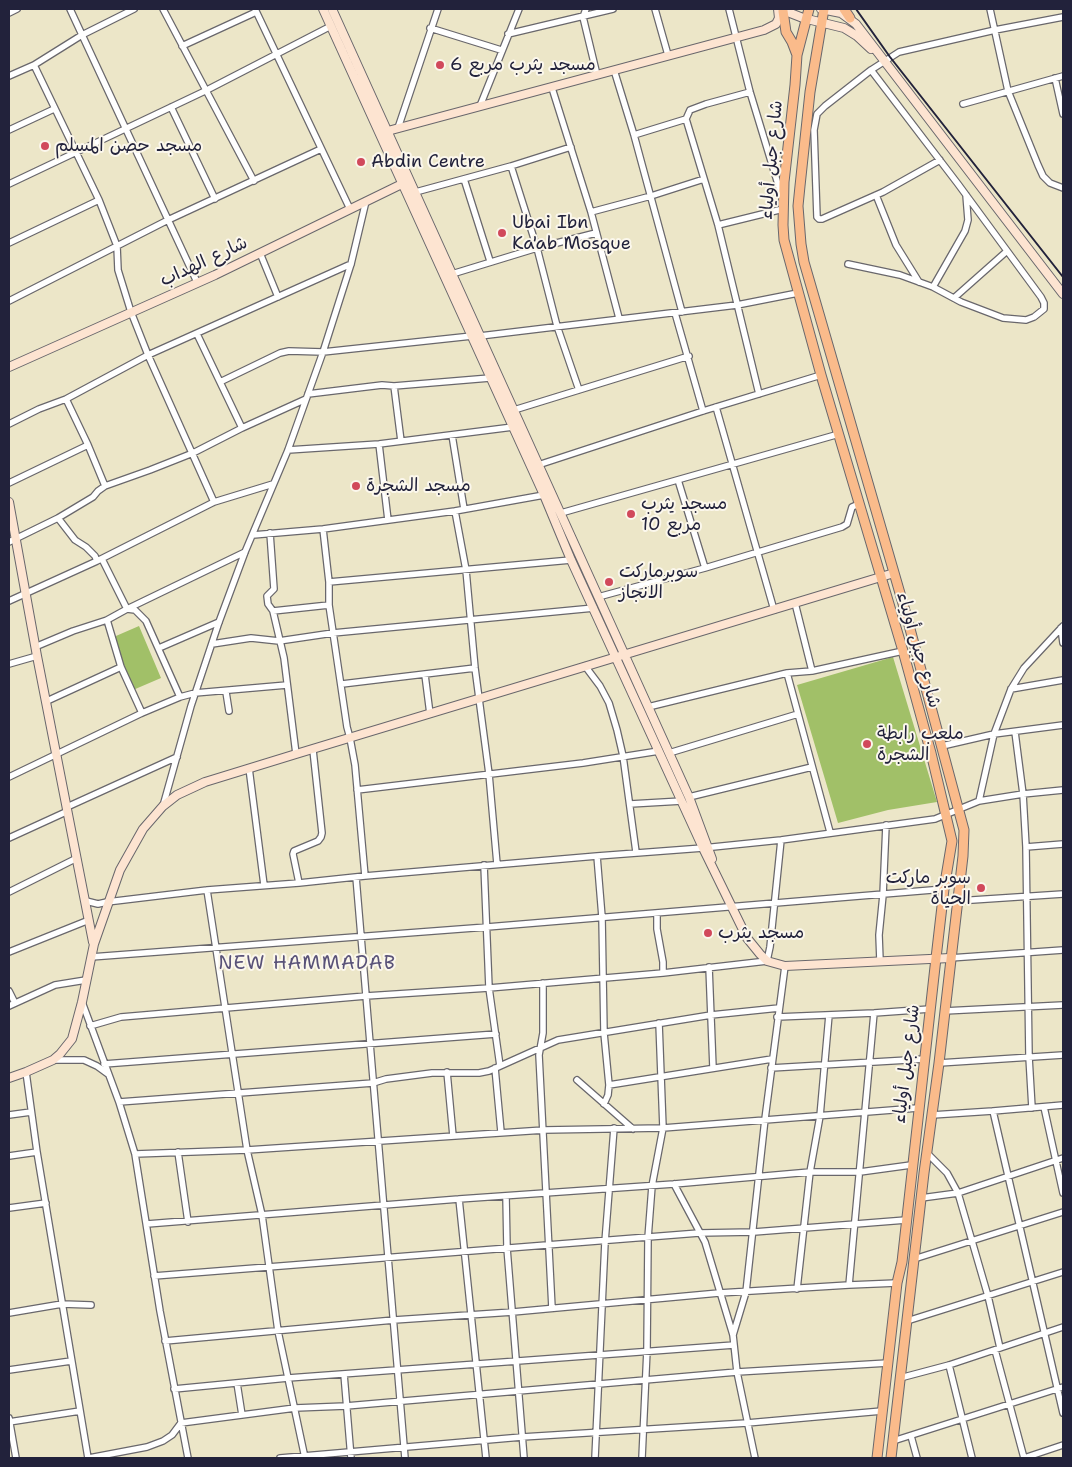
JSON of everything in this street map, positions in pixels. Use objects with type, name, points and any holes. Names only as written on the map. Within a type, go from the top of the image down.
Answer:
[{"type":"main road","points":[[781,9],[786,32],[797,55]]},
{"type":"main road","name":"شارع جبل أولياء","points":[[809,9],[797,55],[784,182],[784,240],[838,434],[903,651],[952,841],[944,889],[902,1262],[897,1283],[877,1458]]},
{"type":"main road","name":"شارع جبل أولياء","points":[[823,9],[810,92],[798,206],[804,262],[894,573],[964,830],[939,1063],[891,1458]]},
{"type":"main road","points":[[844,9],[850,18]]},
{"type":"street","points":[[9,13],[17,9]]},
{"type":"street","points":[[70,9],[197,282]]},
{"type":"street","points":[[9,76],[34,65],[82,35],[134,9]]},
{"type":"street","points":[[162,9],[254,181]]},
{"type":"street","points":[[323,9],[384,132]]},
{"type":"street","points":[[332,9],[384,132],[476,336],[514,410],[598,596],[659,751],[685,799]]},
{"type":"street","points":[[398,128],[430,28],[438,9]]},
{"type":"street","points":[[480,106],[519,9]]},
{"type":"street","points":[[586,9],[583,17],[597,74]]},
{"type":"street","points":[[508,34],[614,9]]},
{"type":"street","points":[[655,9],[668,56]]},
{"type":"street","points":[[718,225],[783,207],[750,92],[729,9]]},
{"type":"street","points":[[384,132],[552,88],[597,74],[737,39],[771,28],[779,18],[781,9],[850,31],[883,60]]},
{"type":"street","points":[[823,9],[850,18],[862,32],[1063,294]]},
{"type":"street","points":[[990,9],[1008,91],[1043,176],[1050,183],[1063,188]]},
{"type":"street","points":[[182,46],[256,10],[350,209]]},
{"type":"street","points":[[940,160],[876,195],[822,219],[817,217],[814,130],[817,114],[825,106],[883,60],[906,49],[1063,17]]},
{"type":"street","points":[[9,184],[171,107],[331,26]]},
{"type":"street","points":[[430,28],[501,50]]},
{"type":"street","points":[[34,65],[54,110],[77,152],[99,200],[117,246],[118,270],[131,312],[148,355],[214,502]]},
{"type":"street","points":[[614,70],[634,135],[682,312]]},
{"type":"street","points":[[848,264],[885,270],[920,282],[989,314],[1003,318],[1026,320],[1039,314],[1044,309],[1044,303],[1041,298],[940,160],[871,70]]},
{"type":"street","points":[[963,104],[1063,76]]},
{"type":"street","points":[[1055,78],[1063,114]]},
{"type":"street","points":[[552,88],[590,212],[619,318]]},
{"type":"street","points":[[750,92],[690,110],[686,119],[718,225],[759,394]]},
{"type":"street","points":[[171,107],[216,199]]},
{"type":"street","points":[[9,130],[54,110]]},
{"type":"street","points":[[634,135],[686,119]]},
{"type":"street","points":[[412,194],[571,147]]},
{"type":"street","points":[[9,301],[168,220],[321,148]]},
{"type":"street","points":[[511,166],[537,248],[557,326],[579,390]]},
{"type":"street","points":[[464,179],[490,261]]},
{"type":"street","points":[[590,212],[651,196],[704,179]]},
{"type":"street","name":"شارع الهداب","points":[[9,367],[260,253],[407,182]]},
{"type":"street","points":[[412,194],[452,274],[490,378],[544,495],[571,560],[594,608],[648,707],[669,753],[685,799],[714,868],[748,938],[768,961]]},
{"type":"street","points":[[876,195],[896,245],[920,282]]},
{"type":"street","points":[[933,287],[965,231],[968,220],[966,195]]},
{"type":"street","points":[[9,243],[99,200]]},
{"type":"street","points":[[163,806],[195,693],[212,644],[246,552],[288,450],[323,352],[351,264],[366,201]]},
{"type":"street","points":[[452,274],[490,261],[596,233]]},
{"type":"street","points":[[954,298],[1007,252]]},
{"type":"street","points":[[260,253],[278,297]]},
{"type":"street","points":[[9,424],[66,399],[148,355],[351,264]]},
{"type":"street","points":[[220,382],[280,353],[295,350],[323,352],[476,336],[737,305],[798,293]]},
{"type":"street","points":[[675,313],[689,356],[703,411]]},
{"type":"street","points":[[197,334],[242,428]]},
{"type":"street","points":[[514,410],[689,356]]},
{"type":"street","points":[[538,465],[821,375]]},
{"type":"street","points":[[12,540],[94,498],[98,491],[105,486],[193,453],[307,396],[382,385],[394,386],[490,378]]},
{"type":"street","points":[[394,386],[401,441]]},
{"type":"street","points":[[66,399],[105,486]]},
{"type":"street","points":[[716,407],[774,610]]},
{"type":"street","points":[[288,450],[379,444],[513,427]]},
{"type":"street","points":[[560,513],[838,434]]},
{"type":"street","points":[[452,435],[464,509]]},
{"type":"street","points":[[379,444],[388,520]]},
{"type":"street","points":[[9,483],[88,445]]},
{"type":"street","points":[[678,480],[704,568]]},
{"type":"street","points":[[9,601],[100,560],[214,502],[273,484]]},
{"type":"street","points":[[253,535],[323,529],[455,511],[544,495]]},
{"type":"street","points":[[9,502],[12,540],[47,701],[94,944]]},
{"type":"street","points":[[598,596],[842,528],[847,524],[852,507],[859,504]]},
{"type":"street","points":[[455,511],[466,570],[497,864]]},
{"type":"street","points":[[58,518],[75,540],[100,560],[126,609]]},
{"type":"street","points":[[323,529],[329,582],[329,605],[357,790],[364,876]]},
{"type":"street","points":[[270,533],[274,589],[267,596],[268,604],[273,611],[284,658],[296,754]]},
{"type":"street","points":[[35,647],[107,620],[126,609],[246,552]]},
{"type":"street","points":[[329,582],[571,560]]},
{"type":"street","points":[[9,1078],[53,1060],[72,1039],[94,944],[107,902],[120,870],[146,824],[177,794],[249,768],[894,573]]},
{"type":"street","points":[[795,603],[812,671]]},
{"type":"street","points":[[273,611],[329,605]]},
{"type":"street","points":[[212,644],[250,638],[279,641],[333,633],[594,608]]},
{"type":"street","points":[[126,609],[135,610],[146,621],[180,697]]},
{"type":"street","points":[[107,620],[121,667],[142,713]]},
{"type":"street","points":[[159,648],[220,622]]},
{"type":"street","points":[[1062,627],[1063,643]]},
{"type":"street","points":[[980,801],[994,734],[1011,689],[1024,668],[1062,627]]},
{"type":"street","points":[[648,707],[787,673],[812,671],[903,651]]},
{"type":"street","points":[[9,664],[37,656]]},
{"type":"street","points":[[585,666],[600,686],[609,704],[623,756],[636,852]]},
{"type":"street","points":[[47,701],[121,667]]},
{"type":"street","points":[[342,684],[475,668]]},
{"type":"street","points":[[787,673],[830,832]]},
{"type":"street","points":[[425,675],[430,714]]},
{"type":"street","points":[[1011,689],[1063,680]]},
{"type":"street","points":[[9,777],[142,713],[180,697],[195,693],[226,692],[287,685]]},
{"type":"street","points":[[226,692],[229,711]]},
{"type":"street","points":[[669,753],[798,714]]},
{"type":"street","points":[[942,746],[994,734],[1063,724]]},
{"type":"street","points":[[1015,732],[1023,794],[1026,847],[1029,1057],[1032,1108]]},
{"type":"street","points":[[299,883],[294,851],[318,840],[322,833],[313,750]]},
{"type":"street","points":[[357,790],[582,763],[659,751]]},
{"type":"street","points":[[9,838],[177,757]]},
{"type":"street","points":[[630,804],[685,799],[812,767]]},
{"type":"street","points":[[249,768],[264,885]]},
{"type":"street","points":[[86,900],[98,904],[207,890],[781,840],[935,819],[980,801],[1063,790]]},
{"type":"street","points":[[880,961],[879,935],[886,825]]},
{"type":"street","points":[[768,961],[781,840]]},
{"type":"street","points":[[1026,847],[1063,844]]},
{"type":"street","points":[[597,856],[602,917],[604,1033],[609,1085],[604,1104]]},
{"type":"street","points":[[9,892],[78,858]]},
{"type":"street","points":[[484,866],[489,988],[496,1034],[501,1132]]},
{"type":"street","points":[[356,877],[405,1458]]},
{"type":"street","points":[[91,957],[487,928],[944,889]]},
{"type":"street","points":[[207,890],[248,1150],[262,1215],[278,1331],[305,1457]]},
{"type":"street","points":[[957,900],[1063,894]]},
{"type":"street","points":[[656,913],[663,973]]},
{"type":"street","points":[[9,952],[89,920]]},
{"type":"street","points":[[90,1026],[121,1017],[663,973],[768,961],[785,966],[1063,950]]},
{"type":"street","points":[[733,1335],[746,1292],[772,1059],[785,966]]},
{"type":"street","points":[[709,967],[713,1068]]},
{"type":"street","points":[[9,991],[12,1005],[55,985],[86,980]]},
{"type":"street","points":[[543,983],[544,1033],[540,1046],[552,1308]]},
{"type":"street","points":[[82,1002],[119,1102],[135,1154],[154,1276],[188,1458]]},
{"type":"street","points":[[944,1012],[1063,1004]]},
{"type":"street","points":[[119,1102],[373,1082],[398,1077],[447,1072],[479,1073],[498,1067],[540,1046],[558,1040],[711,1015],[779,1008]]},
{"type":"street","points":[[778,1017],[930,1009]]},
{"type":"street","points":[[849,1284],[874,1013]]},
{"type":"street","points":[[798,1289],[802,1229],[820,1116],[829,1015]]},
{"type":"street","points":[[642,1458],[647,1350],[648,1238],[652,1186],[663,1128],[659,1023]]},
{"type":"street","points":[[104,1064],[496,1034]]},
{"type":"street","points":[[939,1063],[1063,1055]]},
{"type":"street","points":[[609,1085],[772,1059]]},
{"type":"street","points":[[771,1068],[925,1059]]},
{"type":"street","points":[[53,1060],[84,1060],[108,1074]]},
{"type":"street","points":[[26,1072],[37,1152],[88,1458],[147,1447],[163,1441],[181,1423],[295,1408],[479,1396],[737,1372],[888,1363]]},
{"type":"street","points":[[447,1072],[453,1136]]},
{"type":"street","points":[[577,1080],[633,1129]]},
{"type":"street","points":[[932,1115],[1063,1105]]},
{"type":"street","points":[[1044,1107],[1063,1193]]},
{"type":"street","points":[[135,1154],[248,1150],[501,1132],[663,1128],[918,1108]]},
{"type":"street","points":[[993,1111],[1044,1333],[1060,1388],[1063,1413]]},
{"type":"street","points":[[9,1115],[32,1112]]},
{"type":"street","points":[[595,1458],[605,1242],[614,1128]]},
{"type":"street","points":[[9,1156],[37,1152]]},
{"type":"street","points":[[178,1152],[188,1222]]},
{"type":"street","points":[[927,1153],[947,1173],[958,1193],[988,1296],[1010,1405],[1024,1458],[1063,1445]]},
{"type":"street","points":[[922,1198],[958,1193],[1063,1158]]},
{"type":"street","points":[[147,1224],[459,1199],[652,1186],[810,1172],[860,1172],[912,1165]]},
{"type":"street","points":[[674,1184],[705,1242],[733,1335],[737,1372],[755,1458]]},
{"type":"street","points":[[506,1196],[508,1248],[524,1458]]},
{"type":"street","points":[[459,1199],[463,1252],[486,1458]]},
{"type":"street","points":[[9,1208],[46,1203]]},
{"type":"street","points":[[914,1259],[973,1242],[1063,1212]]},
{"type":"street","points":[[154,1276],[605,1242],[699,1233],[802,1229],[906,1220]]},
{"type":"street","points":[[907,1321],[1063,1272]]},
{"type":"street","points":[[166,1340],[394,1320],[471,1316],[719,1293],[849,1284],[897,1283]]},
{"type":"street","points":[[9,1312],[62,1304],[91,1305]]},
{"type":"street","points":[[900,1378],[949,1365],[1063,1327]]},
{"type":"street","points":[[174,1389],[398,1369],[734,1344]]},
{"type":"street","points":[[9,1370],[72,1361]]},
{"type":"street","points":[[949,1365],[972,1458]]},
{"type":"street","points":[[344,1374],[351,1455]]},
{"type":"street","points":[[237,1383],[242,1415]]},
{"type":"street","points":[[893,1441],[1060,1388]]},
{"type":"street","points":[[16,1458],[9,1420],[80,1411]]},
{"type":"street","points":[[280,1458],[351,1455],[522,1437],[747,1423],[882,1411]]},
{"type":"street","points":[[911,1436],[917,1458]]},
{"type":"green space","points":[[139,626],[161,678],[133,690],[109,639]]},
{"type":"green space","name":"ملعب رابطة الشجرة","points":[[893,657],[937,802],[888,810],[838,823],[797,685]]},
{"type":"railway","points":[[856,9],[890,57],[1063,277]]},
{"type":"place","name":"مسجد يثرب مربع 6","points":[[440,65]]},
{"type":"place","name":"مسجد حصن المسلم","points":[[45,146]]},
{"type":"place","name":"Abdin Centre","points":[[361,162]]},
{"type":"place","name":"Ubai Ibn Ka'ab Mosque","points":[[502,233]]},
{"type":"place","name":"مسجد الشجرة","points":[[356,486]]},
{"type":"place","name":"مسجد يثرب مربع 10","points":[[631,514]]},
{"type":"place","name":"سوبرماركت الانجاز","points":[[609,582]]},
{"type":"place","name":"ملعب رابطة الشجرة","points":[[867,744]]},
{"type":"place","name":"سوبر ماركت الحياة","points":[[981,888]]},
{"type":"place","name":"مسجد يثرب","points":[[708,933]]},
{"type":"district","name":"NEW HAMMADAB","points":[[307,964]]}]
